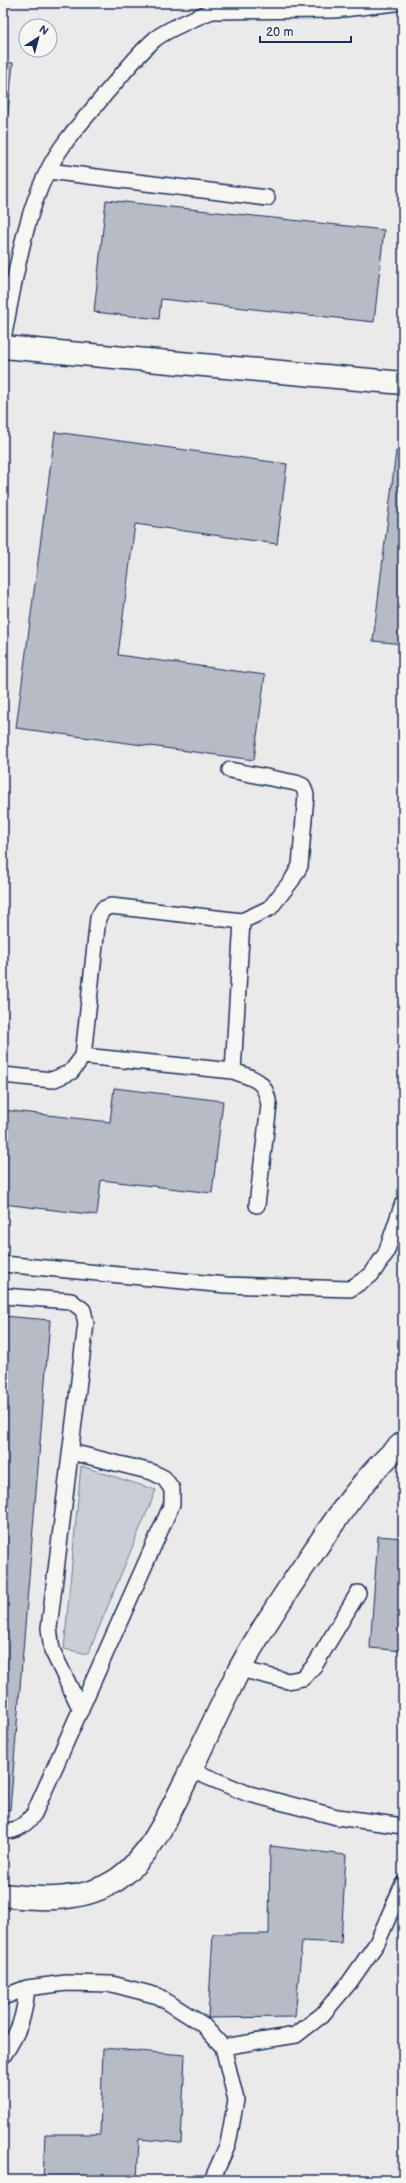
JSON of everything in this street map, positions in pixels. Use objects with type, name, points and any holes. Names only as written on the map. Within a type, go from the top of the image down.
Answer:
[{"type":"street","points":[[3,347],[403,383]]},
{"type":"street","points":[[3,1895],[28,1898],[64,1898],[91,1893],[119,1878],[142,1856],[162,1829],[240,1669],[277,1605],[348,1501],[380,1462],[403,1443]]},
{"type":"lane","points":[[3,339],[20,255],[36,199],[48,171],[62,147],[127,68],[156,38],[193,18],[212,11],[334,10],[395,3]]},
{"type":"lane","points":[[48,171],[267,198]]},
{"type":"lane","points":[[3,1075],[52,1080],[71,1072],[83,1056],[98,918],[103,909],[111,906],[242,922],[270,908],[292,880],[300,866],[306,795],[303,786],[296,782],[230,770]]},
{"type":"lane","points":[[233,1071],[242,922]]},
{"type":"lane","points":[[83,1056],[233,1071],[260,1082],[267,1091],[268,1104],[257,1205]]},
{"type":"lane","points":[[3,1264],[226,1285],[350,1288],[371,1275],[386,1253],[403,1203]]},
{"type":"lane","points":[[3,1296],[71,1301],[83,1310],[86,1323],[49,1628],[52,1650],[81,1710]]},
{"type":"lane","points":[[3,1831],[9,1831],[24,1825],[34,1814],[172,1504],[172,1489],[164,1478],[152,1472],[71,1452]]},
{"type":"lane","points":[[240,1669],[288,1681],[303,1678],[315,1665],[358,1593]]},
{"type":"lane","points":[[191,1770],[246,1793],[337,1817],[403,1826]]},
{"type":"lane","points":[[223,2047],[296,2035],[322,2015],[350,1982],[377,1943],[403,1884]]},
{"type":"lane","points":[[3,1997],[27,1988],[66,1983],[112,1984],[158,1996],[202,2024],[223,2047],[236,2100],[228,2144],[212,2180]]},
{"type":"lane","points":[[3,2056],[17,2035],[24,2014],[27,1988]]},
{"type":"shaded area","points":[[81,1466],[156,1490],[88,1654],[64,1649]]},
{"type":"building","points":[[3,62],[13,63],[3,163]]},
{"type":"building","points":[[106,200],[384,230],[374,322],[161,299],[159,319],[94,312]]},
{"type":"building","points":[[55,432],[287,464],[277,544],[135,524],[118,655],[265,675],[254,760],[16,728]]},
{"type":"building","points":[[396,451],[403,452],[403,644],[373,641]]},
{"type":"building","points":[[114,1088],[223,1101],[212,1193],[101,1180],[97,1215],[3,1204],[3,1110],[110,1122]]},
{"type":"building","points":[[3,1316],[50,1320],[10,1810],[3,1809]]},
{"type":"building","points":[[378,1536],[403,1538],[403,1651],[370,1648]]},
{"type":"building","points":[[270,1846],[346,1855],[341,1943],[302,1941],[295,2017],[208,2018],[213,1934],[269,1934]]},
{"type":"building","points":[[103,2048],[185,2055],[181,2143],[139,2139],[137,2180],[43,2180],[45,2134],[100,2134]]}]
